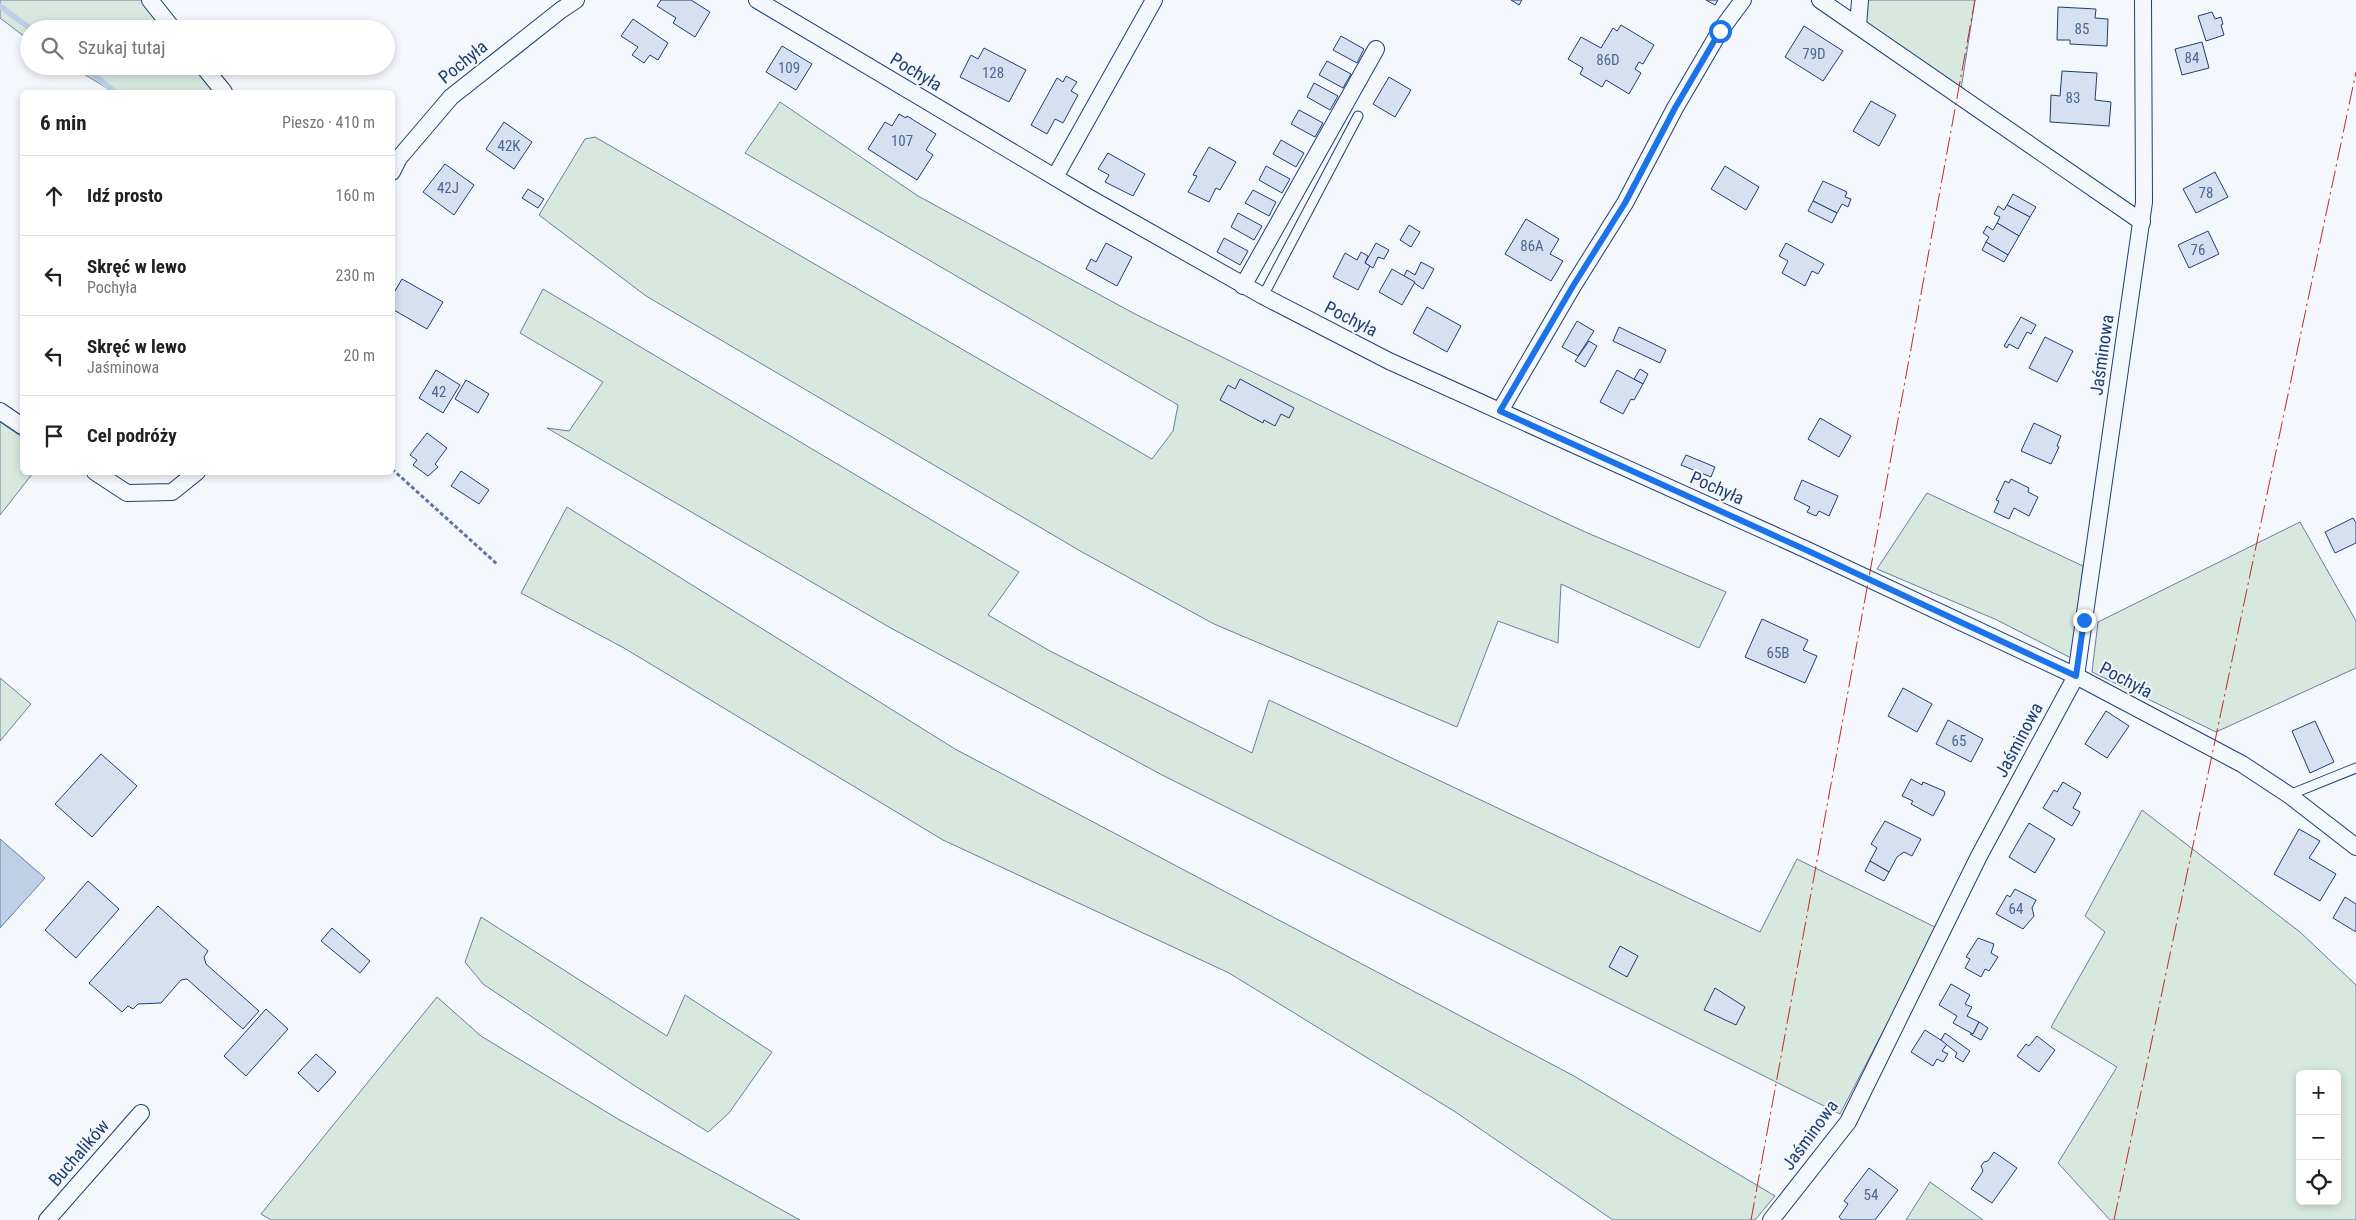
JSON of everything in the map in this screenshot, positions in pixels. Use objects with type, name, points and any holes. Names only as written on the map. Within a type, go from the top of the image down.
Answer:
[{"type":"street","points":[[150,0],[166,20]]},
{"type":"street","name":"Pochyła","points":[[395,166],[399,158],[451,97],[576,0]]},
{"type":"street","name":"Pochyła","points":[[757,0],[1243,286],[1389,361],[1804,549],[2076,676],[2242,764],[2289,795],[2355,845]]},
{"type":"street","points":[[1055,177],[1154,0]]},
{"type":"street","points":[[1500,411],[1573,286],[1625,203],[1675,108],[1720,31],[1743,0]]},
{"type":"street","points":[[1820,0],[2142,222]]},
{"type":"street","points":[[1858,26],[1860,0]]},
{"type":"street","name":"Jaśminowa","points":[[1771,1220],[1848,1122],[1979,856],[2076,676],[2144,202],[2143,0]]},
{"type":"street","points":[[1243,286],[1376,49]]},
{"type":"street","points":[[210,75],[222,90]]},
{"type":"street","points":[[0,411],[20,425]]},
{"type":"street","points":[[100,475],[126,492],[172,492],[193,475]]},
{"type":"street","name":"Buchalików","points":[[47,1220],[141,1113]]},
{"type":"lane","points":[[1263,296],[1358,116]]},
{"type":"lane","points":[[2289,795],[2356,768]]},
{"type":"path","points":[[395,472],[497,564]]},
{"type":"shaded area","points":[[0,0],[142,0],[158,20],[20,20],[20,33],[0,18]]},
{"type":"shaded area","points":[[1866,0],[1975,0],[1961,89],[1862,24]]},
{"type":"shaded area","points":[[86,75],[203,75],[215,90],[110,90]]},
{"type":"shaded area","points":[[780,102],[918,196],[1135,314],[1370,430],[1583,531],[1726,592],[1699,648],[1561,584],[1558,643],[1498,621],[1457,727],[1214,624],[1082,552],[646,296],[539,215],[585,139],[595,137],[1152,459],[1173,431],[1178,405],[745,153]]},
{"type":"shaded area","points":[[543,289],[1019,572],[988,615],[1050,651],[1252,753],[1269,700],[1760,932],[1797,859],[1937,928],[1840,1114],[1162,775],[889,627],[547,428],[569,431],[603,382],[520,333]]},
{"type":"shaded area","points":[[0,422],[20,436],[20,475],[31,475],[0,515]]},
{"type":"shaded area","points":[[1927,493],[2083,566],[2073,659],[1997,620],[1877,569]]},
{"type":"shaded area","points":[[567,507],[955,749],[1574,1076],[1775,1196],[1755,1220],[1613,1220],[1454,1111],[1229,973],[943,840],[624,648],[521,593]]},
{"type":"shaded area","points":[[2300,522],[2356,621],[2356,668],[2216,732],[2092,672],[2098,622]]},
{"type":"shaded area","points":[[0,678],[31,704],[0,741]]},
{"type":"shaded area","points":[[2142,810],[2300,932],[2356,985],[2356,1220],[2110,1220],[2058,1163],[2117,1067],[2051,1027],[2105,932],[2085,916]]},
{"type":"shaded area","points":[[481,917],[667,1036],[685,995],[772,1052],[729,1113],[708,1132],[635,1086],[483,984],[465,962]]},
{"type":"shaded area","points":[[437,997],[481,1036],[618,1119],[800,1220],[271,1220],[261,1214]]},
{"type":"shaded area","points":[[1930,1182],[1983,1220],[1906,1220]]},
{"type":"water","points":[[0,839],[45,878],[0,928]]},
{"type":"building","points":[[661,0],[691,0],[710,12],[695,37],[673,23],[676,18],[657,6]]},
{"type":"building","points":[[1511,0],[1522,0],[1519,5]]},
{"type":"building","points":[[1706,0],[1718,0],[1715,5]]},
{"type":"building","points":[[2058,7],[2096,9],[2095,18],[2108,19],[2107,46],[2070,44],[2070,40],[2057,40]]},
{"type":"building","points":[[2212,12],[2215,19],[2221,17],[2224,35],[2206,41],[2198,16]]},
{"type":"building","points":[[633,19],[668,43],[658,60],[650,55],[644,63],[632,55],[638,47],[621,36]]},
{"type":"building","points":[[1621,25],[1654,45],[1643,64],[1639,62],[1635,69],[1641,73],[1629,94],[1606,80],[1602,87],[1580,74],[1583,68],[1568,59],[1581,37],[1601,48],[1613,28],[1617,31]]},
{"type":"building","points":[[1804,26],[1843,51],[1823,81],[1785,57]]},
{"type":"building","points":[[1341,36],[1364,49],[1357,63],[1333,50]]},
{"type":"building","points":[[2202,42],[2209,68],[2182,75],[2175,49]]},
{"type":"building","points":[[782,46],[812,64],[796,90],[766,72]]},
{"type":"building","points":[[984,48],[1026,70],[1009,102],[960,77],[971,55],[978,59]]},
{"type":"building","points":[[1327,61],[1351,74],[1343,88],[1319,75]]},
{"type":"building","points":[[2062,71],[2097,73],[2095,100],[2111,102],[2109,126],[2050,122],[2051,95],[2060,96]]},
{"type":"building","points":[[1066,76],[1077,82],[1071,91],[1078,95],[1063,123],[1055,119],[1047,134],[1031,125],[1057,78],[1063,82]]},
{"type":"building","points":[[1389,77],[1411,90],[1395,117],[1373,104]]},
{"type":"building","points":[[1314,83],[1338,96],[1330,110],[1307,97]]},
{"type":"building","points":[[1871,101],[1896,115],[1879,146],[1853,131]]},
{"type":"building","points":[[1299,110],[1323,123],[1315,137],[1291,124]]},
{"type":"building","points":[[899,114],[906,118],[907,116],[936,134],[926,150],[933,155],[917,180],[868,149],[885,122],[892,126]]},
{"type":"building","points":[[504,122],[532,142],[514,169],[486,149]]},
{"type":"building","points":[[1281,140],[1304,153],[1296,167],[1273,154]]},
{"type":"building","points":[[1209,147],[1236,162],[1220,190],[1216,188],[1209,202],[1188,192],[1197,176],[1193,175]]},
{"type":"building","points":[[1108,153],[1145,174],[1133,196],[1105,182],[1109,175],[1098,169]]},
{"type":"building","points":[[445,164],[474,185],[454,215],[423,192]]},
{"type":"building","points":[[1266,166],[1290,179],[1282,193],[1259,180]]},
{"type":"building","points":[[1725,166],[1759,187],[1746,210],[1711,189]]},
{"type":"building","points":[[2215,172],[2228,197],[2196,213],[2183,189]]},
{"type":"building","points":[[1823,181],[1847,192],[1845,197],[1851,199],[1848,207],[1842,204],[1837,213],[1813,201]]},
{"type":"building","points":[[528,189],[544,199],[538,208],[522,198]]},
{"type":"building","points":[[1253,190],[1276,202],[1269,216],[1245,203]]},
{"type":"building","points":[[2013,194],[2036,207],[2030,217],[2007,205]]},
{"type":"building","points":[[1813,201],[1837,213],[1832,223],[1808,211]]},
{"type":"building","points":[[2007,205],[2030,217],[2019,236],[1997,223],[2000,217],[1994,214],[1998,206],[2004,210]]},
{"type":"building","points":[[1238,213],[1262,226],[1254,240],[1231,227]]},
{"type":"building","points":[[1526,219],[1559,239],[1550,254],[1563,261],[1551,281],[1505,254]]},
{"type":"building","points":[[1997,223],[2019,236],[2008,255],[1986,242],[1989,237],[1983,233],[1987,226],[1993,230]]},
{"type":"building","points":[[1409,225],[1420,232],[1411,247],[1400,240]]},
{"type":"building","points":[[2208,231],[2219,254],[2189,268],[2178,245]]},
{"type":"building","points":[[1224,238],[1248,251],[1240,265],[1217,252]]},
{"type":"building","points":[[1986,242],[2008,255],[2004,262],[1982,250]]},
{"type":"building","points":[[1106,243],[1132,257],[1117,286],[1086,269],[1091,259],[1096,262]]},
{"type":"building","points":[[1376,243],[1389,250],[1384,259],[1378,257],[1373,268],[1365,263]]},
{"type":"building","points":[[1786,243],[1824,264],[1818,274],[1812,271],[1805,286],[1782,273],[1788,261],[1779,256]]},
{"type":"building","points":[[1361,252],[1368,256],[1365,263],[1370,266],[1358,290],[1333,277],[1345,253],[1357,260]]},
{"type":"building","points":[[1421,262],[1434,269],[1423,289],[1404,276],[1407,270],[1415,275]]},
{"type":"building","points":[[1392,269],[1415,282],[1402,305],[1379,292]]},
{"type":"building","points":[[402,279],[443,302],[427,329],[395,311],[395,291]]},
{"type":"building","points":[[1427,307],[1461,326],[1447,352],[1413,333]]},
{"type":"building","points":[[2021,317],[2036,325],[2031,334],[2027,332],[2018,349],[2009,344],[2007,348],[2004,346]]},
{"type":"building","points":[[1577,321],[1594,331],[1578,356],[1562,347]]},
{"type":"building","points":[[1619,327],[1666,350],[1660,363],[1613,341]]},
{"type":"building","points":[[2045,337],[2073,351],[2057,382],[2029,368]]},
{"type":"building","points":[[1589,341],[1597,346],[1585,367],[1575,361]]},
{"type":"building","points":[[1640,369],[1648,374],[1643,384],[1634,379]]},
{"type":"building","points":[[436,370],[460,385],[443,413],[419,398]]},
{"type":"building","points":[[1617,370],[1643,384],[1634,400],[1631,399],[1623,414],[1600,402]]},
{"type":"building","points":[[1240,379],[1294,408],[1289,418],[1281,414],[1275,426],[1264,420],[1263,423],[1220,400],[1228,385],[1235,389]]},
{"type":"building","points":[[466,380],[489,394],[478,413],[455,399]]},
{"type":"building","points":[[1820,418],[1851,436],[1839,457],[1808,439]]},
{"type":"building","points":[[2034,423],[2061,436],[2057,446],[2059,447],[2051,464],[2021,451]]},
{"type":"building","points":[[427,433],[447,448],[435,464],[438,467],[428,476],[413,465],[417,460],[410,455]]},
{"type":"building","points":[[1686,455],[1715,467],[1711,477],[1681,465]]},
{"type":"building","points":[[461,471],[489,490],[479,504],[451,486]]},
{"type":"building","points":[[2011,479],[2029,488],[2028,492],[2038,497],[2029,516],[2014,508],[2009,519],[1994,512],[1999,501],[1996,500],[2005,481],[2009,483]]},
{"type":"building","points":[[1802,480],[1838,496],[1829,516],[1819,511],[1816,516],[1807,512],[1810,507],[1794,499]]},
{"type":"building","points":[[2353,518],[2356,523],[2356,543],[2335,553],[2325,532]]},
{"type":"building","points":[[1762,619],[1808,640],[1803,650],[1817,656],[1805,683],[1745,657]]},
{"type":"building","points":[[1903,688],[1932,704],[1917,732],[1888,716]]},
{"type":"building","points":[[2106,711],[2129,726],[2107,758],[2085,744]]},
{"type":"building","points":[[1948,720],[1983,739],[1971,762],[1936,744]]},
{"type":"building","points":[[2315,721],[2334,762],[2310,773],[2292,731]]},
{"type":"building","points":[[101,754],[137,786],[92,837],[55,804]]},
{"type":"building","points":[[1911,779],[1922,785],[1923,782],[1944,791],[1945,794],[1933,816],[1911,804],[1913,801],[1902,796]]},
{"type":"building","points":[[2063,782],[2081,793],[2073,808],[2080,812],[2072,826],[2043,808],[2054,790],[2057,792]]},
{"type":"building","points":[[1885,821],[1921,839],[1912,856],[1904,852],[1897,857],[1889,872],[1870,861],[1877,848],[1871,844]]},
{"type":"building","points":[[2029,823],[2055,839],[2035,873],[2009,857]]},
{"type":"building","points":[[2299,829],[2320,841],[2309,858],[2336,874],[2320,901],[2274,874]]},
{"type":"building","points":[[1870,861],[1889,872],[1884,881],[1865,871]]},
{"type":"building","points":[[88,881],[119,909],[76,958],[45,930]]},
{"type":"building","points":[[2015,889],[2036,900],[2032,908],[2034,916],[2023,929],[1996,914],[2007,895],[2010,897]]},
{"type":"building","points":[[2345,897],[2356,904],[2356,932],[2333,918]]},
{"type":"building","points":[[158,906],[208,951],[204,957],[206,964],[259,1011],[243,1029],[187,979],[181,980],[161,1003],[138,1004],[133,1009],[128,1006],[122,1012],[89,983]]},
{"type":"building","points":[[332,928],[370,961],[360,973],[321,941]]},
{"type":"building","points":[[1978,938],[1994,944],[1991,953],[1998,957],[1989,971],[1985,969],[1981,977],[1965,968],[1970,959],[1966,957]]},
{"type":"building","points":[[1620,946],[1638,956],[1627,977],[1609,967]]},
{"type":"building","points":[[1951,984],[1970,995],[1965,1004],[1972,1007],[1967,1016],[1979,1022],[1973,1034],[1953,1023],[1957,1016],[1939,1005]]},
{"type":"building","points":[[1715,988],[1745,1007],[1736,1025],[1704,1010]]},
{"type":"building","points":[[266,1009],[288,1029],[246,1076],[224,1056]]},
{"type":"building","points":[[1979,1022],[1988,1028],[1981,1040],[1970,1034],[1973,1034]]},
{"type":"building","points":[[1925,1030],[1947,1044],[1942,1051],[1948,1054],[1943,1062],[1937,1059],[1933,1066],[1911,1052]]},
{"type":"building","points":[[1945,1033],[1970,1051],[1963,1062],[1955,1057],[1957,1053],[1941,1040]]},
{"type":"building","points":[[2037,1036],[2055,1050],[2039,1072],[2017,1056],[2026,1044],[2029,1046]]},
{"type":"building","points":[[316,1054],[336,1072],[318,1092],[298,1073]]},
{"type":"building","points":[[1994,1152],[2017,1168],[1992,1203],[1971,1189],[1983,1171],[1981,1166],[1984,1162],[1988,1161]]},
{"type":"building","points":[[1869,1168],[1898,1190],[1875,1220],[1842,1220],[1839,1217],[1848,1204],[1844,1201]]},
{"type":"waterway","points":[[0,6],[20,21]]},
{"type":"waterway","points":[[93,75],[112,90]]},
{"type":"power","points":[[1751,1220],[1975,0]]},
{"type":"power","points":[[2114,1220],[2356,72]]},
{"type":"route","points":[[1720,31],[1675,108],[1625,203],[1573,286],[1500,411],[1804,549],[2076,676],[2084,620]]}]
